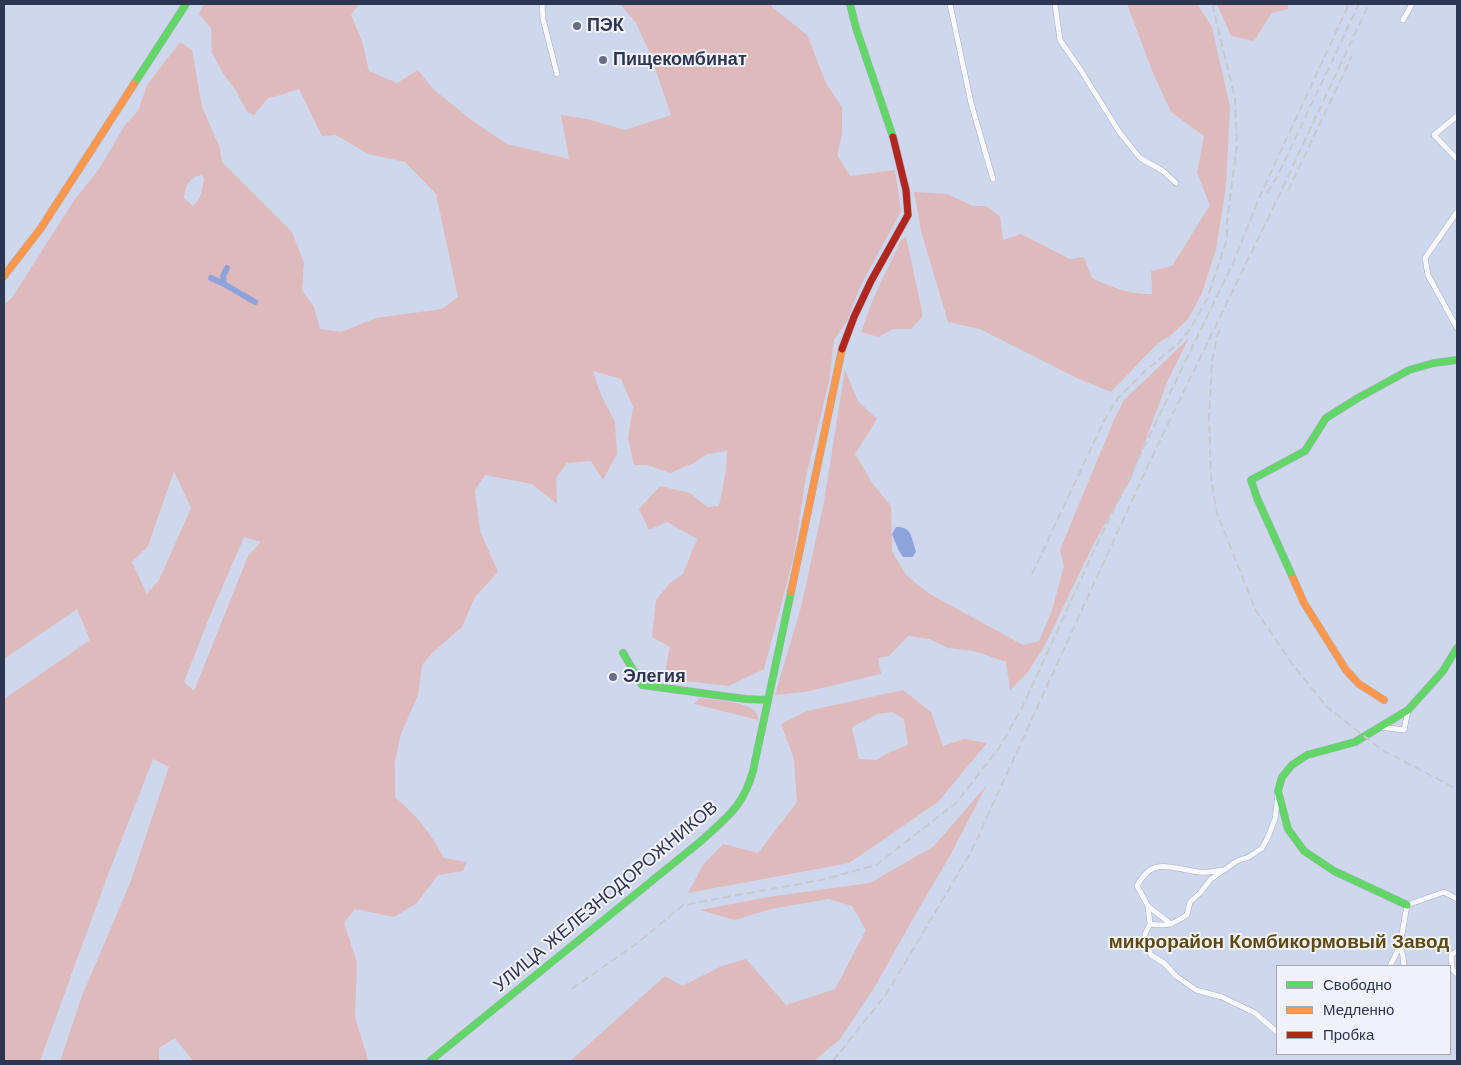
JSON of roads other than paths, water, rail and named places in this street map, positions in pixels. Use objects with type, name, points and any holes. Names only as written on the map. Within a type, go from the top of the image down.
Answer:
[{"type":"street","points":[[4,276],[41,228],[186,4]]},
{"type":"street","points":[[542,4],[543,19],[557,74]]},
{"type":"street","name":"УЛИЦА ЖЕЛЕЗНОДОРОЖНИКОВ","points":[[430,1061],[701,841],[732,814],[744,796],[753,770],[842,348],[854,317],[890,243],[908,215],[906,190],[891,131],[856,28],[850,4]]},
{"type":"street","points":[[950,4],[971,103],[993,179]]},
{"type":"street","points":[[1055,4],[1060,40],[1120,134],[1140,158],[1163,171],[1176,182]]},
{"type":"street","points":[[1403,20],[1412,4]]},
{"type":"street","points":[[1457,116],[1434,135],[1457,159]]},
{"type":"street","points":[[1457,212],[1426,258],[1428,275],[1457,328]]},
{"type":"street","points":[[1384,700],[1359,684],[1346,670],[1304,603],[1260,506],[1251,480],[1305,451],[1326,418],[1358,398],[1408,370],[1434,363],[1457,360]]},
{"type":"street","points":[[1150,924],[1160,926],[1172,924],[1187,915],[1190,902],[1211,879],[1237,861],[1249,857],[1262,848],[1275,818],[1278,791],[1282,778],[1292,764],[1307,755],[1355,742],[1408,710],[1443,671],[1457,648]]},
{"type":"street","points":[[623,653],[642,685],[745,699],[768,700]]},
{"type":"street","points":[[1379,727],[1404,730],[1408,710]]},
{"type":"street","points":[[1278,791],[1288,829],[1304,851],[1334,870],[1407,906],[1444,892],[1457,898]]},
{"type":"street","points":[[1225,870],[1200,872],[1174,866],[1150,868],[1143,874],[1137,886],[1148,906],[1150,924],[1145,934],[1146,945],[1150,955],[1164,963],[1176,976],[1196,990],[1222,997],[1255,1013],[1276,1031]]},
{"type":"street","points":[[1148,906],[1172,924]]},
{"type":"street","points":[[1390,965],[1400,946],[1407,906]]},
{"type":"street","points":[[1400,946],[1404,965]]},
{"type":"street","points":[[1457,951],[1451,955],[1452,969],[1457,974]]},
{"type":"water","points":[[896,527],[905,528],[910,534],[916,551],[913,557],[903,557],[898,549],[892,534]]},
{"type":"waterway","points":[[227,268],[223,276],[224,284],[255,302]]},
{"type":"waterway","points":[[211,278],[224,284]]},
{"type":"railway","points":[[1032,574],[1104,421],[1118,398],[1145,371],[1179,343],[1191,328],[1207,299],[1227,239],[1227,221],[1237,146],[1235,98],[1212,4]]},
{"type":"railway","points":[[572,989],[640,941],[683,905],[821,880],[876,865],[956,803],[999,748],[1022,708],[1097,544],[1234,261],[1259,198],[1349,4]]},
{"type":"railway","points":[[1267,193],[1277,177],[1359,4]]},
{"type":"railway","points":[[833,1061],[887,993],[971,852],[1151,459],[1273,208],[1369,4]]},
{"type":"railway","points":[[1288,191],[1352,56]]},
{"type":"railway","points":[[1220,330],[1212,361],[1209,420],[1211,478],[1217,513],[1255,609],[1293,665],[1327,707],[1382,750],[1457,789]]},
{"type":"place","name":"ПЭК","points":[[577,26]]},
{"type":"place","name":"Пищекомбинат","points":[[603,60]]},
{"type":"place","name":"Элегия","points":[[613,677]]},
{"type":"district","name":"микрорайон Комбикормовый Завод","points":[[1279,943]]}]
